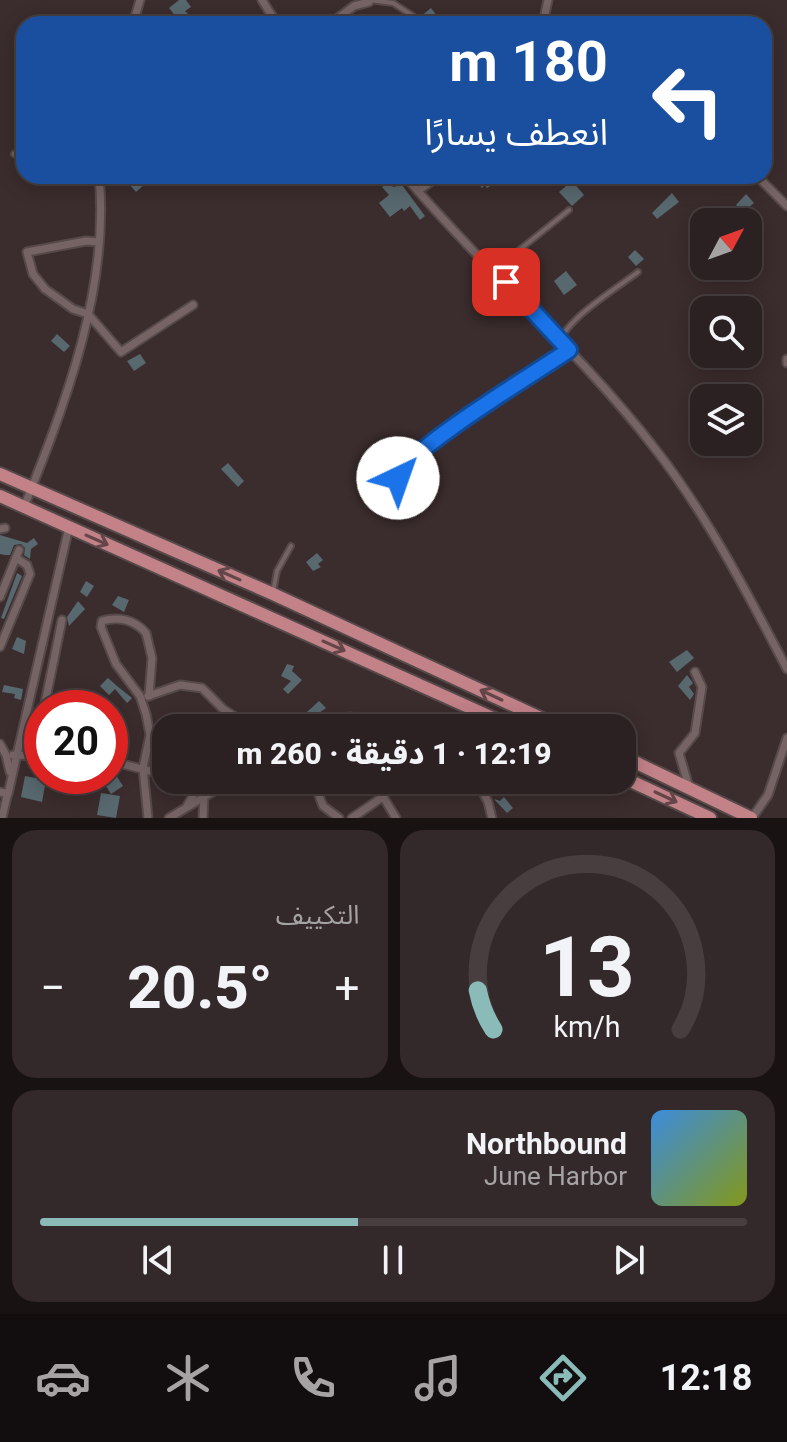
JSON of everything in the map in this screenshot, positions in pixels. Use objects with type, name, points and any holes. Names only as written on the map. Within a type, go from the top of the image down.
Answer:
[{"type":"main road","points":[[0,474],[273,594],[532,714]]},
{"type":"main road","points":[[0,496],[484,714]]},
{"type":"main road","points":[[636,762],[752,818]]},
{"type":"main road","points":[[636,784],[710,818]]},
{"type":"street","points":[[341,16],[354,6],[370,1]]},
{"type":"street","points":[[24,507],[71,374],[95,289],[102,202],[98,184]]},
{"type":"street","points":[[412,184],[569,350],[656,449],[698,510],[784,655],[787,669]]},
{"type":"street","points":[[418,191],[428,184]]},
{"type":"street","points":[[765,184],[787,206]]},
{"type":"street","points":[[99,242],[86,241],[27,252],[33,274],[45,289],[65,304],[88,314],[121,352],[193,305]]},
{"type":"street","points":[[2,818],[11,755],[69,527]]},
{"type":"street","points":[[0,597],[17,554],[30,574],[0,647]]},
{"type":"street","points":[[145,696],[116,664],[101,627],[102,621],[111,618],[129,621],[146,633],[152,658],[145,696],[150,735],[143,768],[148,818]]},
{"type":"street","points":[[48,690],[62,620]]},
{"type":"street","points":[[689,787],[679,753],[695,733],[702,687],[695,672]]},
{"type":"street","points":[[145,696],[180,685],[202,688],[230,714]]},
{"type":"street","points":[[474,714],[477,711]]},
{"type":"street","points":[[752,818],[768,795],[787,738]]},
{"type":"street","points":[[0,744],[11,755],[24,755]]},
{"type":"street","points":[[128,765],[152,771]]},
{"type":"street","points":[[186,808],[194,794]]},
{"type":"street","points":[[169,818],[207,794]]},
{"type":"street","points":[[318,794],[323,806],[339,818]]},
{"type":"street","points":[[484,794],[492,818]]},
{"type":"street","points":[[203,818],[204,796]]},
{"type":"street","points":[[352,818],[384,796],[396,818]]},
{"type":"lane","points":[[370,1],[393,3],[413,16]]},
{"type":"lane","points":[[506,282],[512,259],[518,251],[569,210]]},
{"type":"lane","points":[[560,341],[563,333],[577,319],[638,272]]},
{"type":"lane","points":[[394,502],[400,469],[432,442],[569,350]]},
{"type":"lane","points":[[273,594],[277,571],[291,546]]},
{"type":"building","points":[[179,0],[186,0],[191,7],[185,11],[188,14],[186,16],[175,16],[169,8]]},
{"type":"building","points":[[431,8],[437,16],[421,16]]},
{"type":"building","points":[[129,184],[145,184],[136,192]]},
{"type":"building","points":[[386,184],[393,187],[402,185],[425,216],[420,220],[410,206],[390,217],[379,203],[389,195],[382,187]]},
{"type":"building","points":[[568,184],[575,184],[584,195],[572,206],[559,192]]},
{"type":"building","points":[[672,193],[679,202],[657,219],[652,213]]},
{"type":"building","points":[[746,194],[754,203],[748,208],[736,205]]},
{"type":"building","points":[[635,250],[644,259],[636,266],[628,257]]},
{"type":"building","points":[[566,271],[577,285],[564,295],[554,281]]},
{"type":"building","points":[[57,334],[70,346],[64,352],[51,341]]},
{"type":"building","points":[[140,354],[146,363],[134,371],[127,361]]},
{"type":"building","points":[[228,463],[244,481],[238,487],[221,469]]},
{"type":"building","points":[[0,535],[27,543],[34,538],[38,544],[31,549],[30,559],[24,555],[25,548],[21,544],[14,545],[10,555],[0,554]]},
{"type":"building","points":[[317,553],[323,560],[318,564],[321,567],[313,571],[306,562]]},
{"type":"building","points":[[17,573],[22,576],[4,619],[1,618]]},
{"type":"building","points":[[86,581],[94,586],[87,597],[80,592]]},
{"type":"building","points":[[118,596],[129,600],[124,612],[112,605]]},
{"type":"building","points":[[78,601],[85,609],[69,626],[67,617]]},
{"type":"building","points":[[17,637],[26,641],[24,654],[12,649]]},
{"type":"building","points":[[687,650],[694,658],[677,672],[669,662]]},
{"type":"building","points":[[287,664],[294,666],[292,671],[302,680],[288,694],[283,689],[291,681],[281,676]]},
{"type":"building","points":[[687,675],[693,683],[689,687],[694,694],[690,700],[678,686]]},
{"type":"building","points":[[108,678],[122,690],[104,690],[100,686]]},
{"type":"building","points":[[4,685],[23,689],[21,700],[14,698],[15,694],[2,692]]},
{"type":"building","points":[[319,701],[326,708],[318,714],[307,712]]},
{"type":"building","points":[[24,781],[24,794],[43,794],[42,802],[21,797]]},
{"type":"building","points":[[101,794],[120,796],[116,818],[97,815]]},
{"type":"building","points":[[504,797],[513,808],[507,813],[494,799],[500,801]]},
{"type":"route","points":[[398,478],[400,469],[432,442],[569,350],[506,282]]}]
